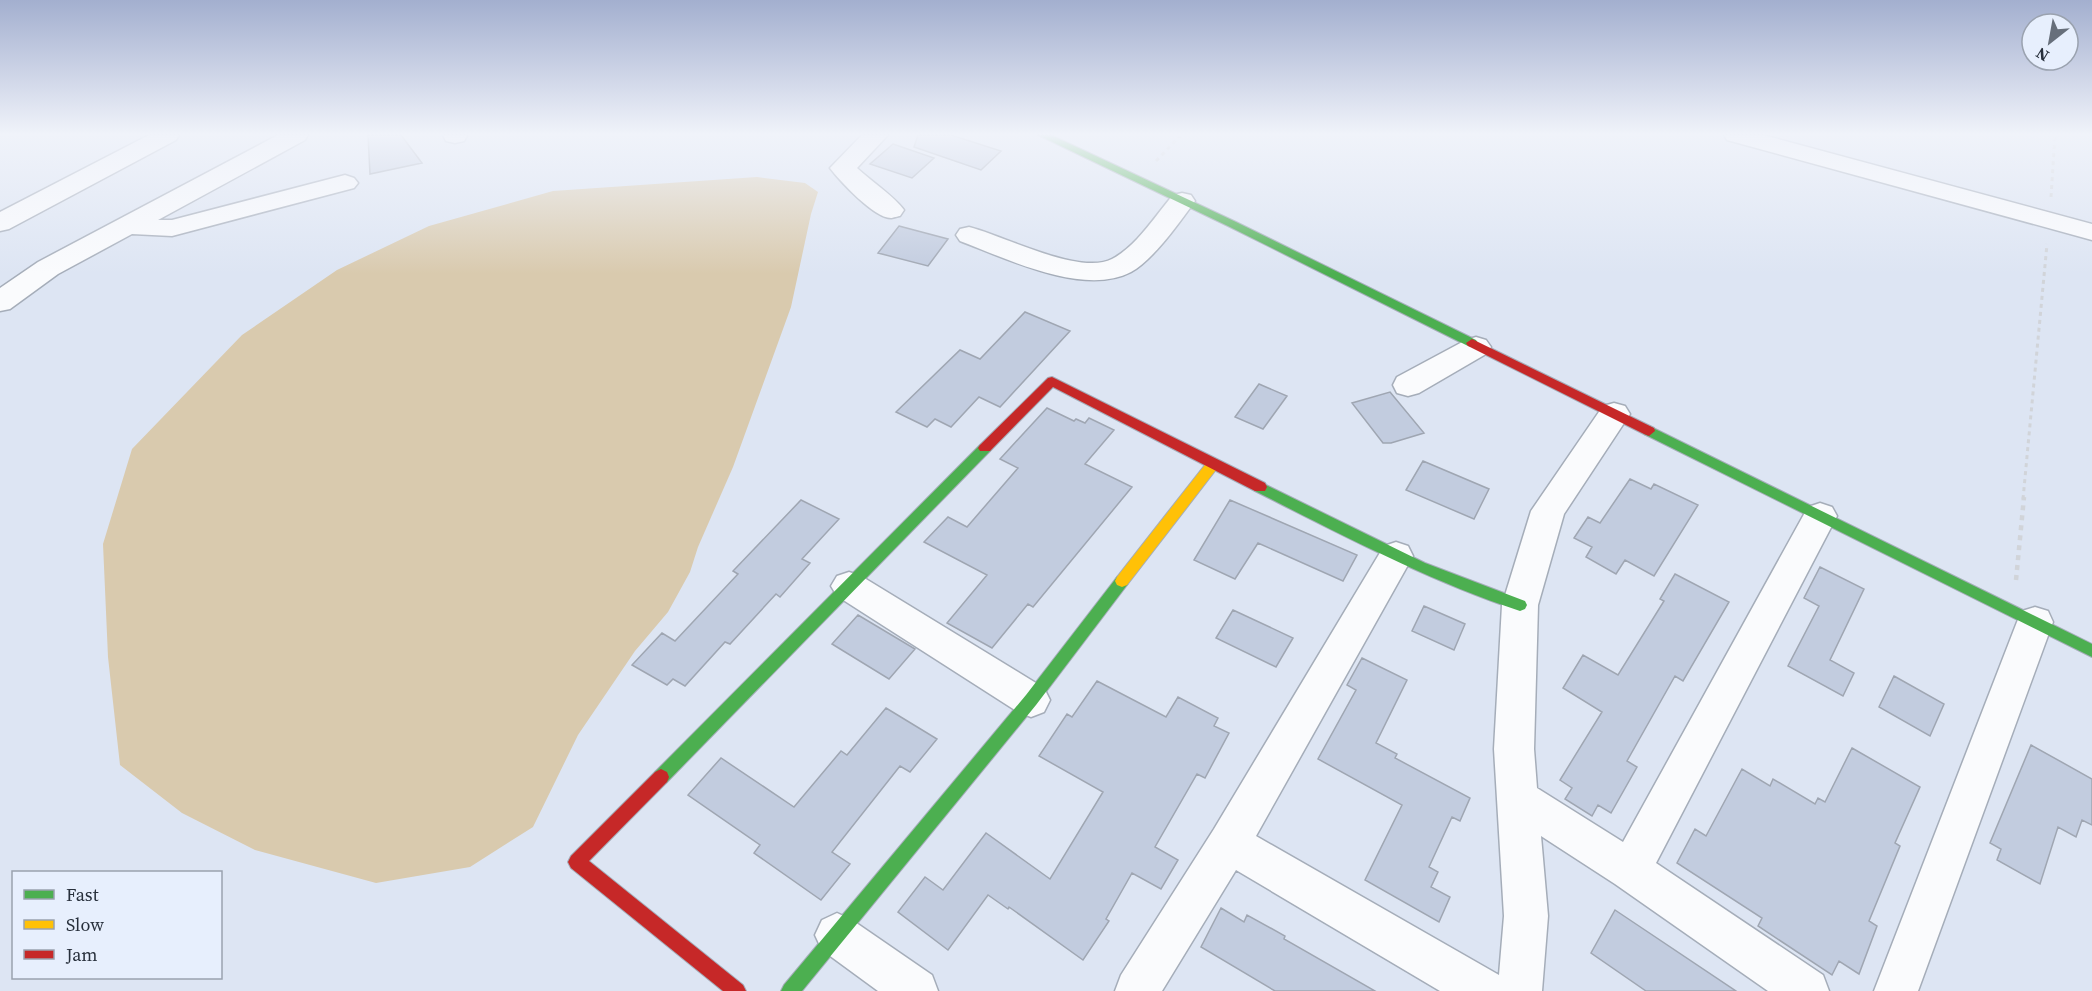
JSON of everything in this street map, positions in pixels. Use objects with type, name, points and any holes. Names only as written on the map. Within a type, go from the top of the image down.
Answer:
[{"type":"street","points":[[0,223],[79,181]]},
{"type":"street","points":[[0,302],[48,268],[209,181]]},
{"type":"street","points":[[856,181],[891,210]]},
{"type":"street","points":[[1143,181],[2092,651]]},
{"type":"street","points":[[1906,181],[2092,232]]},
{"type":"street","points":[[127,225],[172,228],[345,183]]},
{"type":"street","points":[[969,235],[1055,266],[1104,271],[1130,260],[1182,201]]},
{"type":"street","points":[[1408,385],[1476,347]]},
{"type":"street","points":[[737,991],[577,862],[1052,381],[1396,556],[1490,596],[1520,605]]},
{"type":"street","points":[[1520,991],[1526,916],[1514,749],[1520,605],[1548,511],[1614,414]]},
{"type":"street","points":[[790,991],[1031,700],[1213,464]]},
{"type":"street","points":[[1630,870],[1820,516]]},
{"type":"street","points":[[1137,991],[1229,843],[1396,556]]},
{"type":"street","points":[[849,586],[1031,700]]},
{"type":"street","points":[[1896,991],[2024,616]]},
{"type":"street","points":[[1517,798],[1630,870],[1807,991]]},
{"type":"street","points":[[1229,843],[1484,991]]},
{"type":"street","points":[[837,935],[916,991]]},
{"type":"path","points":[[2024,616],[2052,181]]},
{"type":"shaded area","points":[[695,181],[791,181],[805,183],[818,192],[791,307],[733,467],[698,547],[690,572],[668,612],[635,651],[578,735],[533,827],[470,867],[376,883],[255,850],[182,813],[120,765],[108,657],[103,544],[132,449],[242,335],[337,270],[429,226],[553,191]]},
{"type":"building","points":[[899,226],[948,239],[928,266],[878,253]]},
{"type":"building","points":[[1025,312],[1070,331],[1000,407],[979,397],[951,427],[935,419],[927,427],[896,412],[960,350],[980,359]]},
{"type":"building","points":[[1259,384],[1287,396],[1263,429],[1235,417]]},
{"type":"building","points":[[1390,392],[1424,433],[1391,443],[1383,443],[1352,403]]},
{"type":"building","points":[[1047,408],[1074,421],[1076,419],[1085,423],[1089,418],[1114,430],[1085,464],[1132,487],[1033,607],[1028,604],[992,648],[947,623],[987,575],[924,542],[948,517],[967,527],[1018,468],[1000,459]]},
{"type":"building","points":[[1423,461],[1489,489],[1474,519],[1406,490]]},
{"type":"building","points":[[1630,479],[1651,489],[1654,484],[1698,505],[1654,576],[1625,560],[1616,574],[1586,557],[1592,547],[1574,538],[1588,517],[1600,523]]},
{"type":"building","points":[[801,500],[839,519],[802,559],[810,563],[780,597],[776,594],[730,644],[725,642],[685,686],[673,679],[667,685],[632,665],[662,633],[675,641],[738,574],[733,571]]},
{"type":"building","points":[[1230,500],[1357,555],[1343,581],[1258,543],[1235,579],[1194,560]]},
{"type":"building","points":[[1820,567],[1864,589],[1830,660],[1854,673],[1843,696],[1788,666],[1819,606],[1804,598]]},
{"type":"building","points":[[1675,574],[1729,602],[1683,681],[1675,676],[1627,761],[1637,767],[1611,813],[1598,805],[1592,816],[1565,799],[1572,788],[1560,780],[1602,712],[1563,688],[1583,655],[1618,675],[1664,601],[1660,599]]},
{"type":"building","points":[[1424,606],[1465,624],[1454,650],[1412,631]]},
{"type":"building","points":[[1233,610],[1293,638],[1276,667],[1216,638]]},
{"type":"building","points":[[858,615],[915,649],[889,679],[832,644]]},
{"type":"building","points":[[1362,658],[1407,680],[1376,743],[1397,754],[1395,758],[1470,798],[1460,821],[1452,817],[1429,867],[1438,872],[1431,887],[1450,897],[1439,922],[1365,880],[1402,805],[1318,759],[1356,690],[1347,685]]},
{"type":"building","points":[[1894,676],[1944,704],[1930,736],[1879,707]]},
{"type":"building","points":[[1097,681],[1166,717],[1178,697],[1218,718],[1214,726],[1229,733],[1205,778],[1197,774],[1155,847],[1178,860],[1161,889],[1132,873],[1106,919],[1109,921],[1083,960],[1009,907],[1008,909],[988,895],[948,950],[898,912],[925,877],[943,890],[986,833],[1050,879],[1103,792],[1039,756],[1067,714],[1072,717]]},
{"type":"building","points":[[886,708],[937,739],[910,772],[900,766],[832,852],[850,864],[821,900],[754,853],[760,845],[688,795],[721,758],[794,807],[841,751],[847,755]]},
{"type":"building","points":[[2031,745],[2092,779],[2092,825],[2082,820],[2076,837],[2058,827],[2040,884],[1997,860],[2001,849],[1990,843]]},
{"type":"building","points":[[1852,748],[1920,787],[1895,843],[1900,846],[1869,921],[1877,926],[1859,974],[1839,961],[1832,975],[1758,926],[1762,918],[1677,863],[1695,829],[1706,836],[1742,769],[1770,786],[1773,779],[1815,804],[1818,798],[1825,802]]},
{"type":"building","points":[[1221,908],[1244,922],[1247,915],[1375,991],[1275,991],[1201,947]]},
{"type":"building","points":[[1615,910],[1736,991],[1646,991],[1591,953]]},
{"type":"traffic: fast","points":[[1141,181],[1472,343]]},
{"type":"traffic: fast","points":[[1649,431],[2092,651]]},
{"type":"traffic: fast","points":[[661,777],[985,448]]},
{"type":"traffic: fast","points":[[1260,487],[1420,567],[1520,605]]},
{"type":"traffic: fast","points":[[790,991],[1031,700],[1122,581]]},
{"type":"traffic: slow","points":[[1122,581],[1213,464]]},
{"type":"traffic: jam","points":[[1472,343],[1649,431]]},
{"type":"traffic: jam","points":[[985,448],[1052,381],[1260,487]]},
{"type":"traffic: jam","points":[[661,777],[577,862],[737,991]]}]
